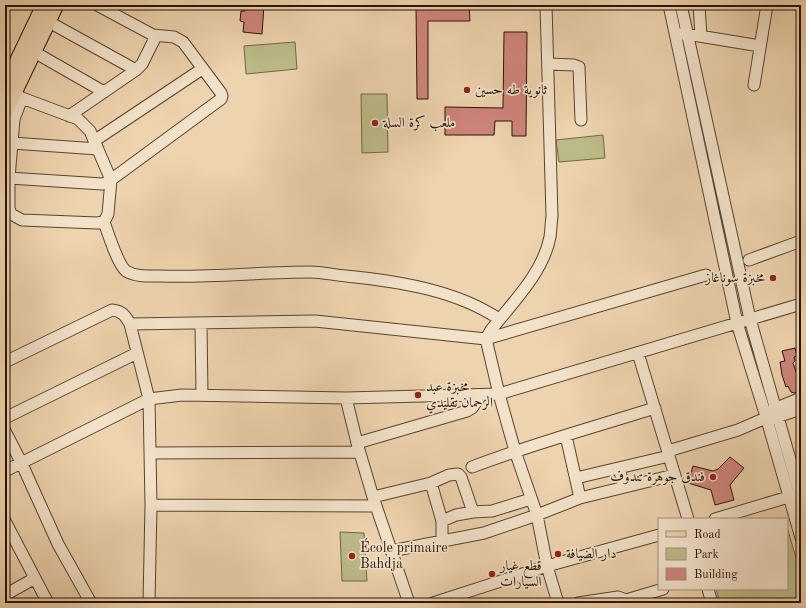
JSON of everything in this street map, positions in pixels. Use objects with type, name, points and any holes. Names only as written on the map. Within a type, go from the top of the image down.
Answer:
[{"type":"main road","points":[[5,114],[14,92],[43,5]]},
{"type":"main road","points":[[14,92],[36,52],[57,5]]},
{"type":"street","points":[[9,178],[102,184],[111,180],[221,99],[221,93],[182,42],[174,37],[156,36],[97,5]]},
{"type":"street","points":[[546,5],[552,216],[550,238],[544,256],[535,274],[499,319],[486,339],[499,394],[515,451],[536,515],[547,566],[558,603]]},
{"type":"street","points":[[669,5],[674,35],[694,121],[733,274],[750,320],[769,415],[789,497],[801,538]]},
{"type":"street","points":[[680,5],[699,92],[733,274],[737,324],[769,415],[800,495],[718,518]]},
{"type":"street","points":[[699,5],[702,36]]},
{"type":"street","points":[[754,85],[767,5]]},
{"type":"street","points":[[49,22],[136,70]]},
{"type":"street","points":[[674,35],[687,34],[760,46]]},
{"type":"street","points":[[69,116],[136,70],[142,64],[156,36]]},
{"type":"street","points":[[36,52],[104,92]]},
{"type":"street","points":[[548,64],[574,65],[580,67],[581,120]]},
{"type":"street","points":[[12,143],[96,145],[202,69]]},
{"type":"street","points":[[104,222],[22,220],[11,214],[9,208],[9,178],[14,119],[14,92],[78,119],[90,131],[111,180],[108,214],[104,222],[120,265],[126,271],[135,275],[181,277],[312,272],[373,279],[404,284],[454,297],[477,306],[499,319]]},
{"type":"street","points":[[749,260],[801,241]]},
{"type":"street","points":[[130,324],[315,321],[486,339],[706,275]]},
{"type":"street","points":[[5,471],[149,399],[182,395],[346,398],[499,394],[801,304]]},
{"type":"street","points":[[5,362],[112,310],[122,313],[130,324],[149,399],[152,505],[149,603]]},
{"type":"street","points":[[201,323],[202,395]]},
{"type":"street","points":[[5,418],[137,353]]},
{"type":"street","points":[[638,353],[688,518]]},
{"type":"street","points":[[150,453],[358,448],[467,411],[472,408],[481,395]]},
{"type":"street","points":[[346,398],[358,448],[374,501],[409,603]]},
{"type":"street","points":[[576,478],[669,454],[738,430],[801,398]]},
{"type":"street","points":[[472,467],[515,451],[655,408]]},
{"type":"street","points":[[769,415],[801,409]]},
{"type":"street","points":[[5,431],[21,462],[58,544],[91,603]]},
{"type":"street","points":[[566,436],[580,498]]},
{"type":"street","points":[[619,468],[624,487]]},
{"type":"street","points":[[152,505],[374,501],[432,483],[449,475],[458,474],[461,477],[473,512]]},
{"type":"street","points":[[391,551],[484,533],[580,498],[674,474]]},
{"type":"street","points":[[432,483],[442,520],[442,541]]},
{"type":"street","points":[[442,520],[456,515],[492,511],[531,499]]},
{"type":"street","points":[[5,521],[48,603]]},
{"type":"street","points":[[433,603],[547,566],[658,535]]},
{"type":"street","points":[[5,595],[35,578]]},
{"type":"street","points":[[578,603],[600,602],[618,597],[626,600],[661,590]]},
{"type":"street","points":[[708,590],[712,603]]},
{"type":"green space","points":[[295,42],[297,69],[246,74],[244,46]]},
{"type":"green space","name":"ملعب كرة السلة","points":[[361,94],[387,94],[388,152],[362,153]]},
{"type":"green space","points":[[603,135],[605,158],[559,162],[556,140]]},
{"type":"green space","points":[[788,530],[801,575],[801,603],[720,603],[716,590],[788,590]]},
{"type":"green space","points":[[340,532],[364,533],[367,581],[342,581]]},
{"type":"building","points":[[246,5],[264,5],[262,34],[243,32],[244,22],[240,21],[241,11],[245,11]]},
{"type":"building","points":[[416,5],[469,5],[470,21],[428,21],[428,99],[417,99]]},
{"type":"building","points":[[504,32],[527,32],[526,136],[512,136],[512,121],[495,121],[494,135],[445,135],[445,107],[503,108]]},
{"type":"building","points":[[795,348],[797,356],[794,357],[795,361],[793,363],[798,377],[800,377],[801,391],[794,393],[791,392],[788,386],[786,387],[780,362],[785,361],[782,351]]},
{"type":"building","name":"فندق جوهرة تندوف","points":[[730,457],[744,468],[730,485],[734,500],[715,505],[711,490],[688,483],[693,466],[713,471],[718,469]]},
{"type":"place","name":"ثانوية طه حسين","points":[[467,90]]},
{"type":"place","name":"ملعب كرة السلة","points":[[375,123]]},
{"type":"place","name":"مخبزة سوناغاز","points":[[773,278]]},
{"type":"place","name":"مخبزة عبد الرحمان تقليدي","points":[[418,395]]},
{"type":"place","name":"فندق جوهرة تندوف","points":[[713,477]]},
{"type":"place","name":"دار الضيافة","points":[[558,554]]},
{"type":"place","name":"École primaire Bahdja","points":[[352,556]]},
{"type":"place","name":"قطع غيار السيارات","points":[[492,574]]}]
